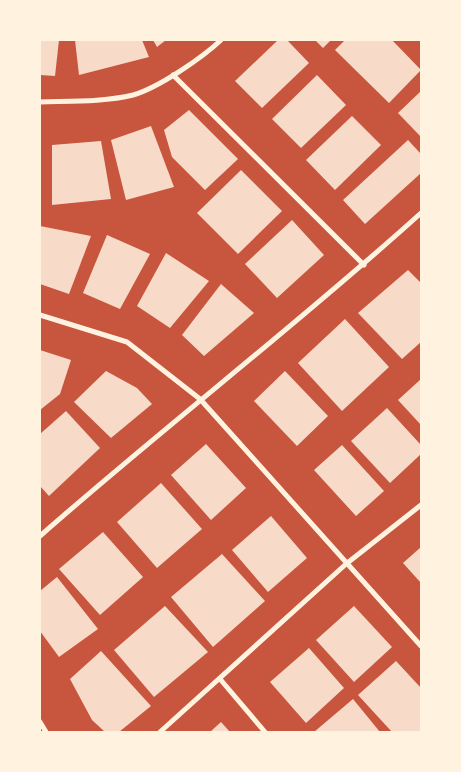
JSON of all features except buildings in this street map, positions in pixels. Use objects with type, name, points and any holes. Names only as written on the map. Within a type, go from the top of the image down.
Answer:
[{"type":"street","points":[[40,102],[70,102],[134,94],[173,75],[206,54],[221,40]]},
{"type":"street","points":[[173,75],[364,265]]},
{"type":"street","points":[[40,536],[200,399],[364,265],[421,213]]},
{"type":"street","points":[[40,315],[126,342],[200,399],[421,646]]},
{"type":"street","points":[[160,732],[346,564],[421,505]]},
{"type":"street","points":[[220,679],[265,732]]},
{"type":"street","points":[[40,722],[46,732]]}]
